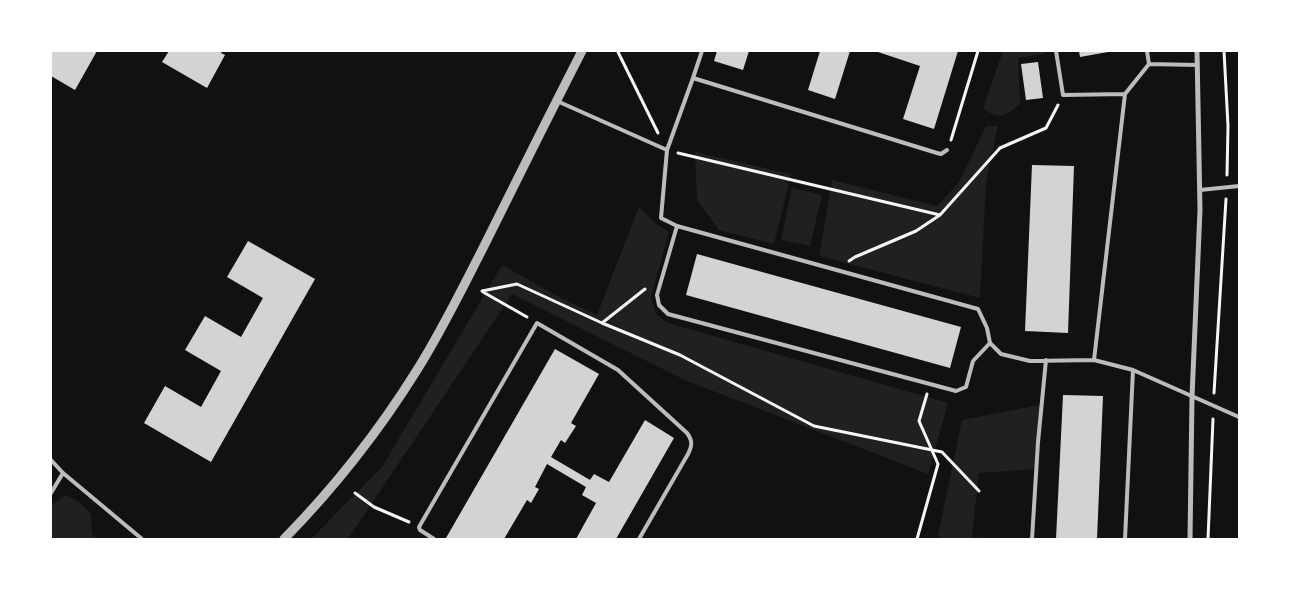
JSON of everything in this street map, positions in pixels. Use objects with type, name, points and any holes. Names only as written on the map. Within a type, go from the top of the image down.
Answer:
[{"type":"street","points":[[284,539],[307,515],[366,444],[418,369],[461,290],[582,51]]},
{"type":"street","points":[[1190,539],[1192,397],[1200,190],[1197,51]]},
{"type":"lane","points":[[702,51],[667,150],[660,218],[677,226],[978,309],[987,328],[990,343],[1001,354],[1030,361],[1094,360],[1133,370],[1239,418]]},
{"type":"lane","points":[[1056,51],[1064,95],[1125,94]]},
{"type":"lane","points":[[1094,360],[1125,94],[1149,64],[1147,51]]},
{"type":"lane","points":[[1149,64],[1197,66]]},
{"type":"lane","points":[[693,78],[937,153],[941,154],[947,150]]},
{"type":"lane","points":[[557,101],[667,150]]},
{"type":"lane","points":[[1200,190],[1239,186]]},
{"type":"lane","points":[[677,226],[657,295],[660,305],[668,314],[956,391],[966,387],[973,361],[990,343]]},
{"type":"lane","points":[[434,539],[420,530],[419,526],[537,323],[618,370],[687,433],[691,440],[692,446],[688,454],[640,539]]},
{"type":"lane","points":[[1032,539],[1038,442],[1046,360]]},
{"type":"lane","points":[[1125,539],[1133,370]]},
{"type":"lane","points":[[51,460],[63,473],[142,539]]},
{"type":"lane","points":[[51,493],[63,473]]},
{"type":"path","points":[[947,150],[978,51]]},
{"type":"path","points":[[1208,539],[1228,126],[1224,51]]},
{"type":"path","points":[[618,52],[667,150],[940,215]]},
{"type":"path","points":[[837,270],[855,257],[916,230],[940,215],[1000,148],[1046,128],[1064,95]]},
{"type":"path","points":[[602,323],[663,276]]},
{"type":"path","points":[[537,323],[482,291],[516,284],[602,323],[680,355],[814,426],[942,452],[979,491]]},
{"type":"path","points":[[917,539],[938,464],[920,421],[930,384]]},
{"type":"path","points":[[355,492],[374,507],[419,526]]},
{"type":"shaded area","points":[[1003,51],[1044,51],[1044,54],[1018,58],[1020,104],[1010,112],[998,116],[983,108]]},
{"type":"shaded area","points":[[986,126],[998,126],[986,183],[980,298],[819,256],[832,180],[937,206],[959,182]]},
{"type":"shaded area","points":[[695,152],[791,174],[774,244],[719,230],[697,200]]},
{"type":"shaded area","points":[[792,188],[822,195],[810,246],[781,240]]},
{"type":"shaded area","points":[[639,207],[655,223],[669,232],[651,297],[656,314],[668,323],[948,403],[928,474],[687,381],[512,294],[348,539],[311,539],[382,467],[502,265],[557,296],[597,315]]},
{"type":"shaded area","points":[[1044,404],[1035,469],[979,473],[972,537],[1002,539],[944,539],[938,536],[962,420]]},
{"type":"shaded area","points":[[66,495],[79,502],[91,514],[92,534],[97,539],[51,539],[51,505]]},
{"type":"building","points":[[51,51],[97,51],[75,90],[51,76]]},
{"type":"building","points":[[169,51],[222,51],[221,53],[225,55],[207,88],[162,62]]},
{"type":"building","points":[[717,51],[749,51],[743,70],[714,61]]},
{"type":"building","points":[[820,51],[850,51],[835,99],[808,90]]},
{"type":"building","points":[[875,51],[958,51],[934,129],[903,119],[920,66]]},
{"type":"building","points":[[1079,51],[1108,51],[1108,52],[1080,57]]},
{"type":"building","points":[[1038,62],[1043,98],[1026,100],[1021,64]]},
{"type":"building","points":[[1032,165],[1074,166],[1068,333],[1025,331]]},
{"type":"building","points":[[248,241],[315,279],[211,462],[144,423],[165,386],[201,407],[221,371],[185,350],[205,316],[241,337],[263,298],[227,277]]},
{"type":"building","points":[[697,254],[961,327],[950,368],[686,295]]},
{"type":"building","points":[[555,349],[599,374],[571,423],[576,426],[565,443],[561,440],[551,457],[590,480],[594,474],[609,482],[645,420],[674,438],[616,539],[576,539],[596,503],[582,495],[586,487],[547,464],[535,487],[539,489],[531,503],[527,500],[504,539],[447,539],[446,538]]},
{"type":"building","points":[[1063,395],[1103,396],[1097,539],[1056,539]]}]
